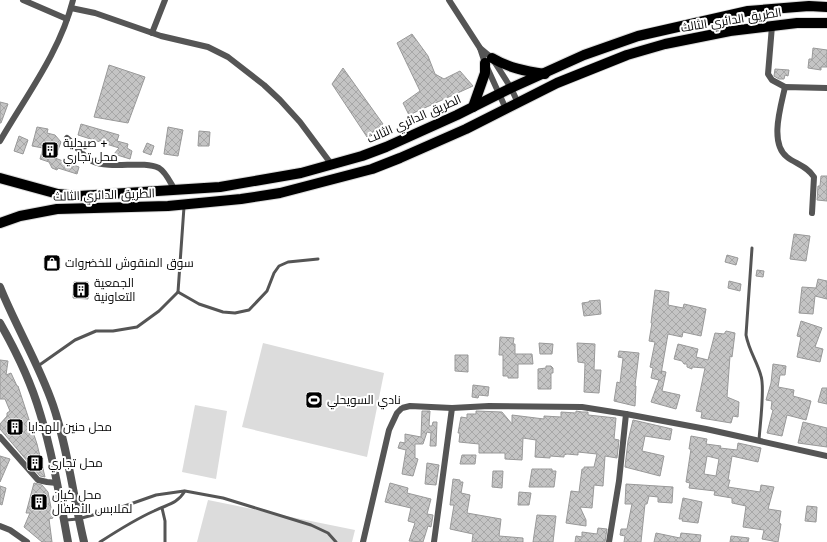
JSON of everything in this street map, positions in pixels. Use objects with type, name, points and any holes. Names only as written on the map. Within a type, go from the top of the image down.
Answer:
[{"type":"main road","name":"الطريق الدائري الثالث","points":[[0,178],[58,194],[79,196],[232,185],[301,173],[362,156],[386,147],[584,55],[638,36],[694,22],[748,11],[809,6],[827,7]]},
{"type":"main road","name":"الطريق الدائري الثالث","points":[[0,223],[20,216],[57,209],[185,204],[280,194],[372,169],[466,129],[556,83],[627,54],[665,44],[730,31],[797,23],[827,23]]},
{"type":"main road","points":[[473,107],[488,60],[518,70],[545,74]]},
{"type":"street","points":[[23,0],[67,19]]},
{"type":"street","points":[[0,141],[48,61],[67,19],[73,0]]},
{"type":"street","points":[[152,32],[165,0]]},
{"type":"street","points":[[450,0],[488,60],[512,88],[518,103]]},
{"type":"street","points":[[71,8],[95,13],[161,36],[208,47],[228,57],[264,85],[280,100],[300,122],[332,165]]},
{"type":"street","points":[[772,26],[768,74],[772,80],[785,87],[827,88]]},
{"type":"street","points":[[488,60],[506,109]]},
{"type":"street","points":[[785,87],[777,132],[778,145],[788,158],[806,168],[814,177],[812,213]]},
{"type":"street","points":[[67,138],[91,160],[101,164],[151,166],[160,169],[175,190]]},
{"type":"street","points":[[0,287],[37,367],[59,424],[84,542]]},
{"type":"street","points":[[0,323],[10,340],[40,412],[57,483],[68,542]]},
{"type":"street","points":[[363,542],[389,430],[397,413],[402,408],[410,406],[452,408],[489,406],[582,407],[706,429],[827,456]]},
{"type":"street","points":[[434,542],[452,408]]},
{"type":"street","points":[[609,542],[619,481],[626,414]]},
{"type":"street","points":[[0,437],[38,480],[57,483]]},
{"type":"street","points":[[0,526],[10,530],[27,542]]},
{"type":"lane","points":[[37,367],[75,340],[96,330],[113,331],[137,327],[159,311],[178,292],[185,204]]},
{"type":"lane","points":[[752,248],[746,335],[749,347],[762,376],[758,440]]},
{"type":"lane","points":[[178,292],[200,304],[223,312],[235,313],[249,310],[267,291],[274,273],[279,266],[288,262],[318,259]]},
{"type":"lane","points":[[100,542],[154,511],[179,500],[185,491]]},
{"type":"lane","points":[[64,521],[78,519],[119,508],[156,495],[185,491],[223,498],[311,525],[328,533],[336,542]]},
{"type":"lane","points":[[162,508],[165,521],[165,542]]},
{"type":"shaded area","name":"نادي السويحلي","points":[[263,343],[384,373],[367,457],[242,427]]},
{"type":"shaded area","points":[[195,405],[227,411],[216,479],[182,472]]},
{"type":"shaded area","points":[[208,500],[355,530],[352,542],[197,542]]},
{"type":"building","points":[[412,34],[428,56],[435,74],[444,79],[460,71],[473,86],[409,115],[403,103],[420,91],[397,43]]},
{"type":"building","points":[[813,48],[827,50],[827,67],[821,67],[821,70],[808,68],[809,59],[812,59]]},
{"type":"building","points":[[109,65],[145,77],[128,123],[94,117]]},
{"type":"building","points":[[343,68],[383,124],[367,137],[332,84]]},
{"type":"building","points":[[775,69],[789,70],[788,76],[785,75],[784,79],[779,79],[774,76]]},
{"type":"building","points":[[0,102],[8,104],[1,123],[0,123]]},
{"type":"building","points":[[81,124],[119,135],[117,141],[128,144],[127,148],[132,151],[130,159],[114,154],[119,148],[78,135]]},
{"type":"building","name":"صيدلية + محل تجاري","points":[[37,127],[48,129],[47,133],[55,135],[61,142],[55,158],[79,167],[77,174],[58,168],[57,170],[52,168],[49,162],[40,159],[43,148],[32,146]]},
{"type":"building","points":[[168,127],[183,130],[178,156],[164,154]]},
{"type":"building","points":[[199,131],[210,132],[209,146],[198,146]]},
{"type":"building","points":[[19,136],[28,140],[23,154],[14,151]]},
{"type":"building","points":[[147,143],[154,146],[151,155],[143,152]]},
{"type":"building","points":[[821,176],[827,176],[827,201],[817,200],[818,186],[820,186]]},
{"type":"building","points":[[794,234],[810,236],[806,261],[790,259]]},
{"type":"building","points":[[727,255],[738,258],[736,265],[725,262]]},
{"type":"building","points":[[757,270],[764,271],[763,277],[756,276]]},
{"type":"building","points":[[818,279],[827,281],[827,299],[815,296],[813,314],[799,313],[802,287],[816,288]]},
{"type":"building","points":[[729,281],[741,284],[740,291],[728,288]]},
{"type":"building","name":"الجمعية التعاونية","points":[[74,282],[88,282],[88,299],[73,298]]},
{"type":"building","points":[[655,290],[669,292],[668,305],[683,308],[684,304],[706,309],[701,336],[683,332],[682,337],[668,334],[661,374],[662,371],[666,372],[662,391],[680,395],[676,409],[651,402],[659,380],[651,378],[653,368],[650,367],[655,342],[649,341]]},
{"type":"building","points":[[600,300],[601,314],[584,316],[582,303]]},
{"type":"building","points":[[801,321],[822,328],[815,347],[823,349],[820,362],[797,357],[801,337],[797,336]]},
{"type":"building","points":[[726,331],[735,333],[732,357],[730,356],[727,397],[739,402],[738,417],[733,416],[731,423],[701,418],[702,412],[696,411],[705,368],[692,367],[692,369],[687,367],[687,364],[684,364],[682,361],[674,359],[678,344],[698,349],[696,357],[708,360],[715,333],[724,334]]},
{"type":"building","points":[[500,337],[514,338],[513,344],[515,344],[515,354],[532,354],[533,364],[518,364],[518,378],[508,378],[508,376],[503,376],[503,355],[499,355]]},
{"type":"building","points":[[539,343],[553,344],[552,354],[540,354]]},
{"type":"building","points":[[577,343],[595,344],[594,370],[601,370],[599,393],[584,392],[585,363],[578,362]]},
{"type":"building","points":[[619,351],[639,353],[635,386],[635,406],[614,401],[617,382],[620,383],[623,358],[618,357]]},
{"type":"building","points":[[455,355],[468,355],[468,372],[455,371]]},
{"type":"building","points":[[0,360],[8,361],[6,375],[11,373],[18,386],[37,444],[45,477],[40,476],[0,429],[0,424],[10,411],[5,399],[0,399]]},
{"type":"building","points":[[773,364],[786,366],[785,375],[780,375],[778,387],[794,390],[793,396],[811,401],[806,420],[787,415],[782,436],[767,433],[773,410],[771,409],[772,401],[766,400],[771,383]]},
{"type":"building","points":[[546,366],[551,366],[553,368],[553,373],[551,373],[551,389],[538,389],[538,369],[546,368]]},
{"type":"building","points":[[473,385],[489,387],[488,396],[479,395],[478,398],[472,397]]},
{"type":"building","points":[[822,388],[827,388],[827,404],[818,402]]},
{"type":"building","points":[[422,411],[430,411],[430,426],[432,426],[433,422],[437,422],[436,446],[430,446],[431,433],[427,432],[423,444],[415,444],[415,458],[418,459],[413,476],[402,474],[406,450],[398,448],[400,442],[405,443],[405,434],[421,437]]},
{"type":"building","points":[[476,411],[502,412],[512,424],[512,415],[544,419],[544,416],[561,417],[561,412],[576,413],[576,411],[588,412],[588,415],[616,418],[614,439],[619,440],[617,458],[605,456],[603,486],[594,485],[592,508],[580,507],[586,520],[586,526],[566,523],[571,491],[579,492],[582,469],[584,469],[584,467],[594,467],[597,454],[578,452],[578,455],[567,454],[564,455],[564,457],[535,457],[536,440],[523,438],[522,460],[505,459],[505,453],[479,453],[479,444],[459,442],[460,433],[458,433],[461,417],[467,418],[467,414],[476,414]]},
{"type":"building","points":[[633,420],[672,429],[670,440],[645,436],[642,451],[664,456],[660,476],[625,467],[628,441]]},
{"type":"building","points":[[803,422],[827,428],[827,447],[798,443]]},
{"type":"building","points":[[691,436],[707,439],[706,444],[721,446],[720,448],[737,450],[738,443],[761,448],[758,462],[732,456],[728,487],[760,492],[761,485],[774,487],[768,509],[781,511],[779,523],[781,524],[778,542],[762,539],[764,530],[743,527],[746,506],[732,503],[732,498],[714,495],[715,491],[689,488],[690,483],[686,482],[691,449],[689,449]],"holes":[[[707,456],[719,459],[716,476],[704,474]]]},
{"type":"building","points":[[462,455],[476,455],[475,464],[460,464]]},
{"type":"building","points":[[0,456],[10,459],[0,482]]},
{"type":"building","points":[[427,463],[439,465],[436,485],[425,484]]},
{"type":"building","points":[[532,469],[552,469],[552,471],[556,471],[554,487],[529,487]]},
{"type":"building","points":[[493,471],[503,471],[502,488],[492,487]]},
{"type":"building","points":[[453,479],[463,482],[461,493],[470,495],[467,513],[501,519],[499,536],[523,538],[523,542],[472,542],[473,534],[450,529],[454,505],[450,505]]},
{"type":"building","points":[[34,483],[42,485],[48,492],[53,518],[49,519],[52,542],[42,542],[24,527],[30,513],[26,513]]},
{"type":"building","points":[[390,483],[408,488],[407,493],[431,499],[427,514],[433,515],[431,527],[428,526],[423,542],[409,541],[415,523],[408,521],[411,508],[385,502]]},
{"type":"building","points":[[626,484],[673,487],[672,503],[658,502],[658,497],[649,496],[647,504],[645,504],[641,542],[624,542],[625,536],[620,535],[621,529],[627,529],[632,504],[625,504]]},
{"type":"building","points":[[0,486],[6,488],[2,505],[0,504]]},
{"type":"building","points":[[519,492],[531,493],[529,505],[518,505]]},
{"type":"building","points":[[683,498],[702,502],[698,523],[682,521],[683,519],[679,519]]},
{"type":"building","points":[[807,506],[817,507],[816,522],[805,521]]},
{"type":"building","points":[[537,515],[556,516],[553,542],[533,542]]},
{"type":"building","points":[[598,528],[607,529],[605,542],[575,542],[576,536],[582,537],[582,532],[597,534]]},
{"type":"building","points":[[656,533],[680,538],[681,533],[701,535],[700,542],[654,542]]},
{"type":"building","points":[[731,536],[749,538],[748,542],[730,542]]},
{"type":"place","name":"صيدلية + محل تجاري","points":[[50,150]]},
{"type":"place","name":"سوق المنقوش للخضروات","points":[[52,263]]},
{"type":"place","name":"الجمعية التعاونية","points":[[81,290]]},
{"type":"place","name":"نادي السويحلي","points":[[314,400]]},
{"type":"place","name":"محل حنين للهدايا","points":[[15,427]]},
{"type":"place","name":"محل تجاري","points":[[35,463]]},
{"type":"place","name":"محل كيان لملابس الأطفال","points":[[39,502]]}]
